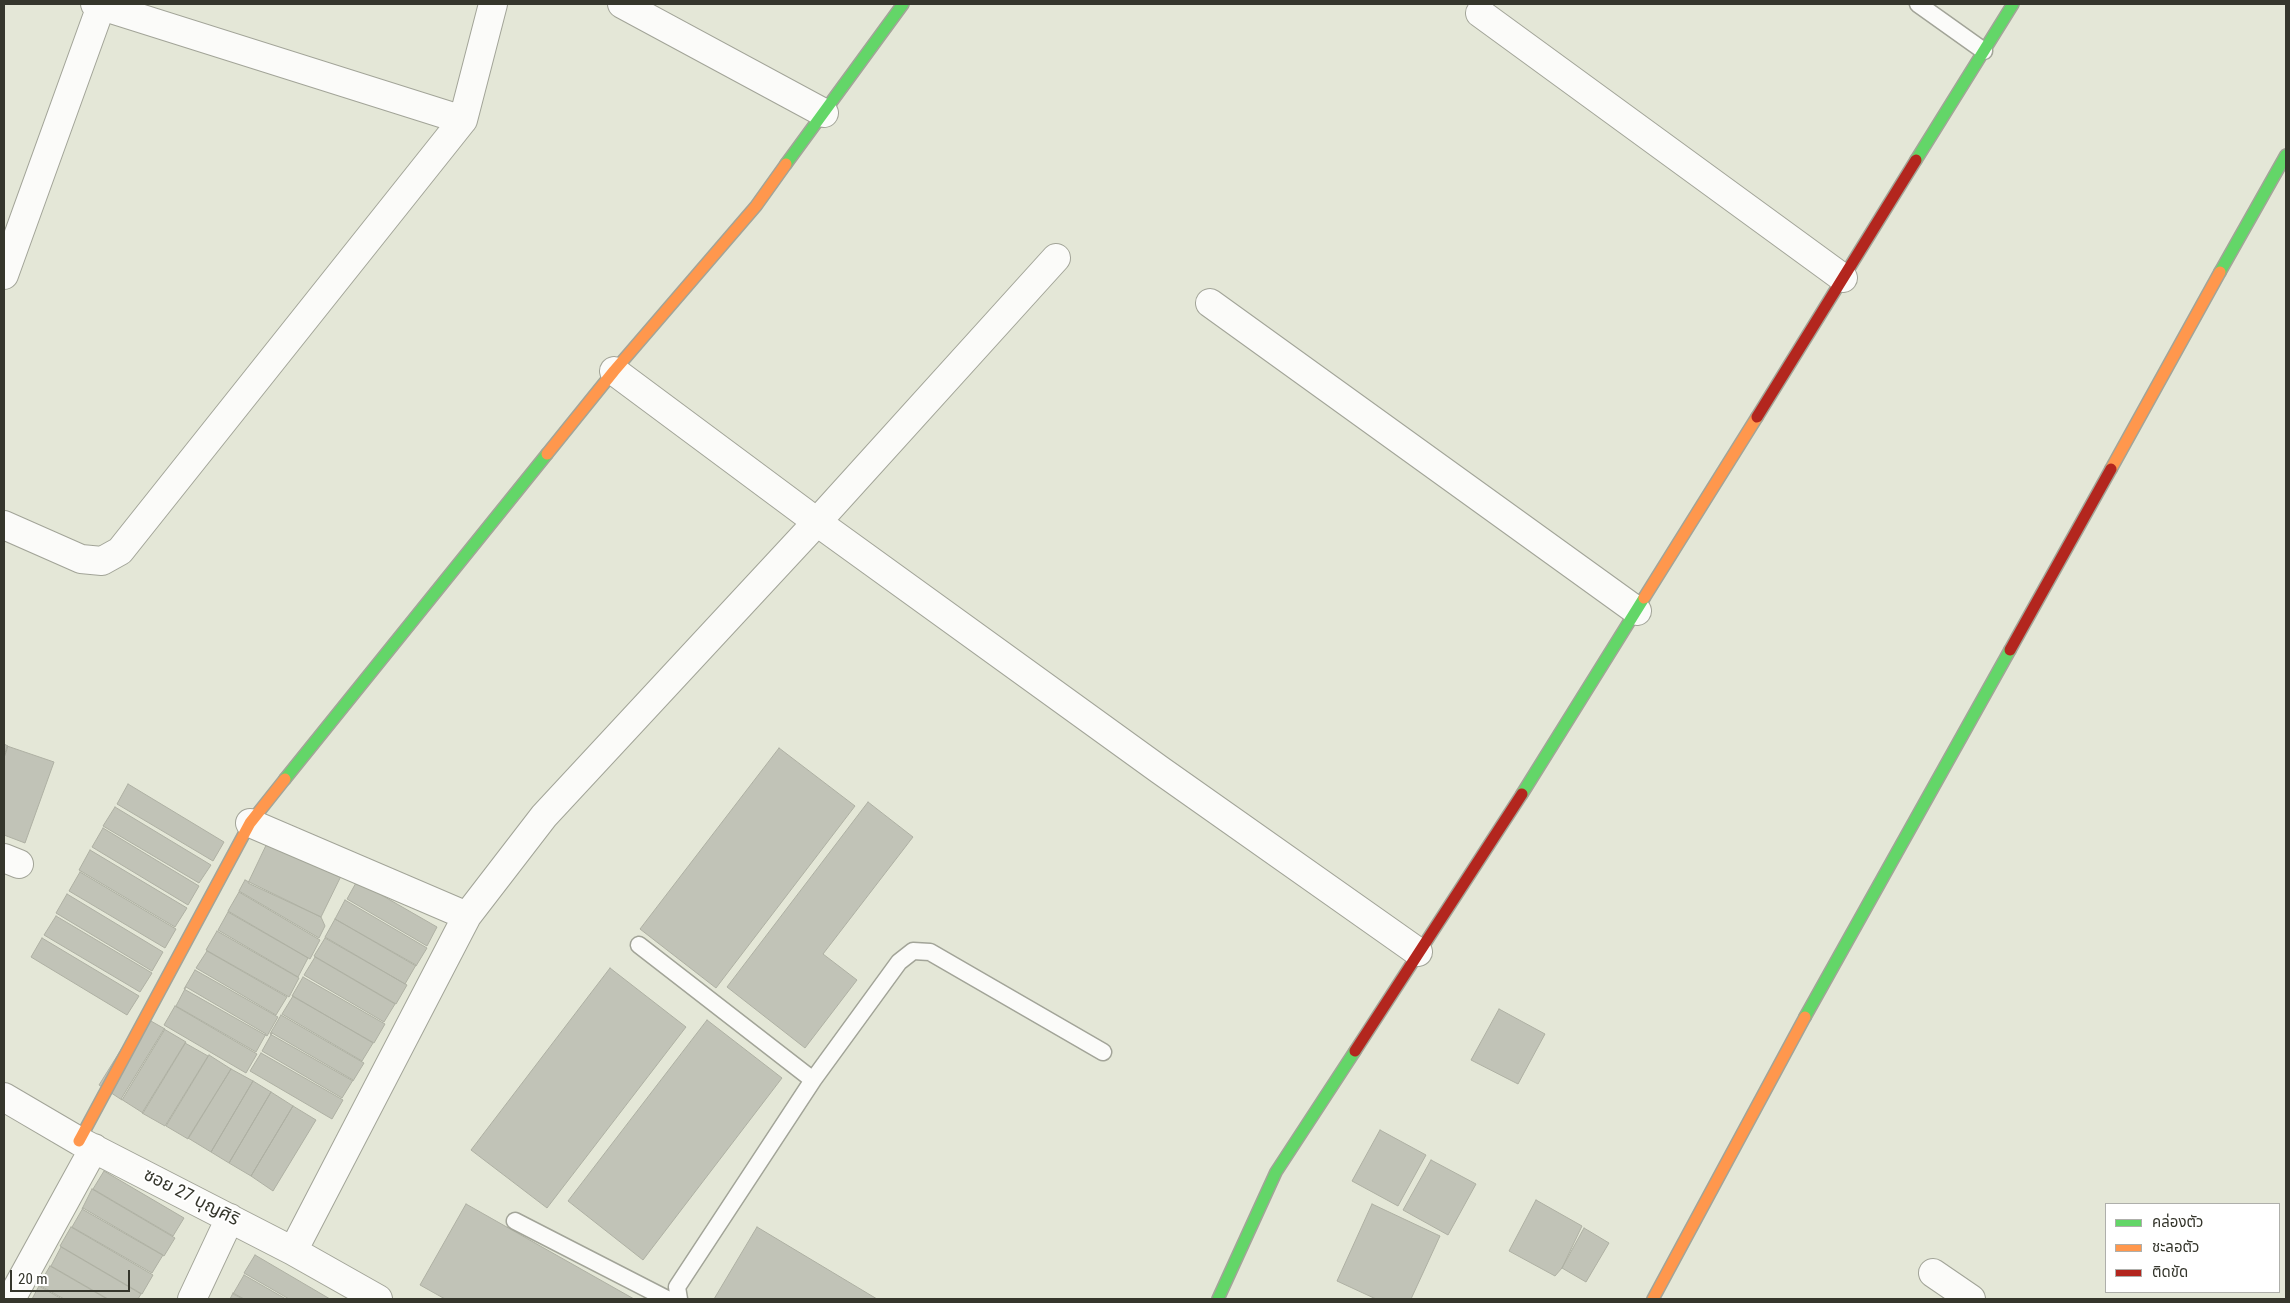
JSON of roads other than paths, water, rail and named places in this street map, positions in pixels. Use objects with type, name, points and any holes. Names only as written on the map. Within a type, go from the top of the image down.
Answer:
[{"type":"street","points":[[4,525],[81,559],[102,561],[120,551],[463,120],[493,4]]},
{"type":"street","points":[[622,4],[824,113]]},
{"type":"street","points":[[11,1299],[87,1144],[250,823],[614,371],[756,206],[903,4]]},
{"type":"street","points":[[1218,1299],[1276,1172],[1537,771],[2013,4]]},
{"type":"street","points":[[4,275],[98,5],[463,120]]},
{"type":"street","points":[[1480,13],[1844,278]]},
{"type":"street","points":[[1653,1299],[1779,1064],[2286,155]]},
{"type":"street","points":[[293,1252],[467,916],[544,816],[817,522],[1056,258]]},
{"type":"street","points":[[1210,303],[1637,611]]},
{"type":"street","points":[[614,371],[817,522],[1160,770],[1418,952]]},
{"type":"street","points":[[250,823],[467,916]]},
{"type":"street","name":"ซอย 27 บุญศิริ","points":[[4,1098],[378,1299]]},
{"type":"street","points":[[192,1299],[230,1218]]},
{"type":"street","points":[[1933,1273],[1970,1299]]},
{"type":"lane","points":[[1918,4],[1984,51]]},
{"type":"lane","points":[[639,945],[814,1080]]},
{"type":"lane","points":[[679,1299],[677,1286],[814,1080],[899,962],[913,951],[930,952],[1103,1052]]},
{"type":"lane","points":[[515,1221],[666,1299]]}]
